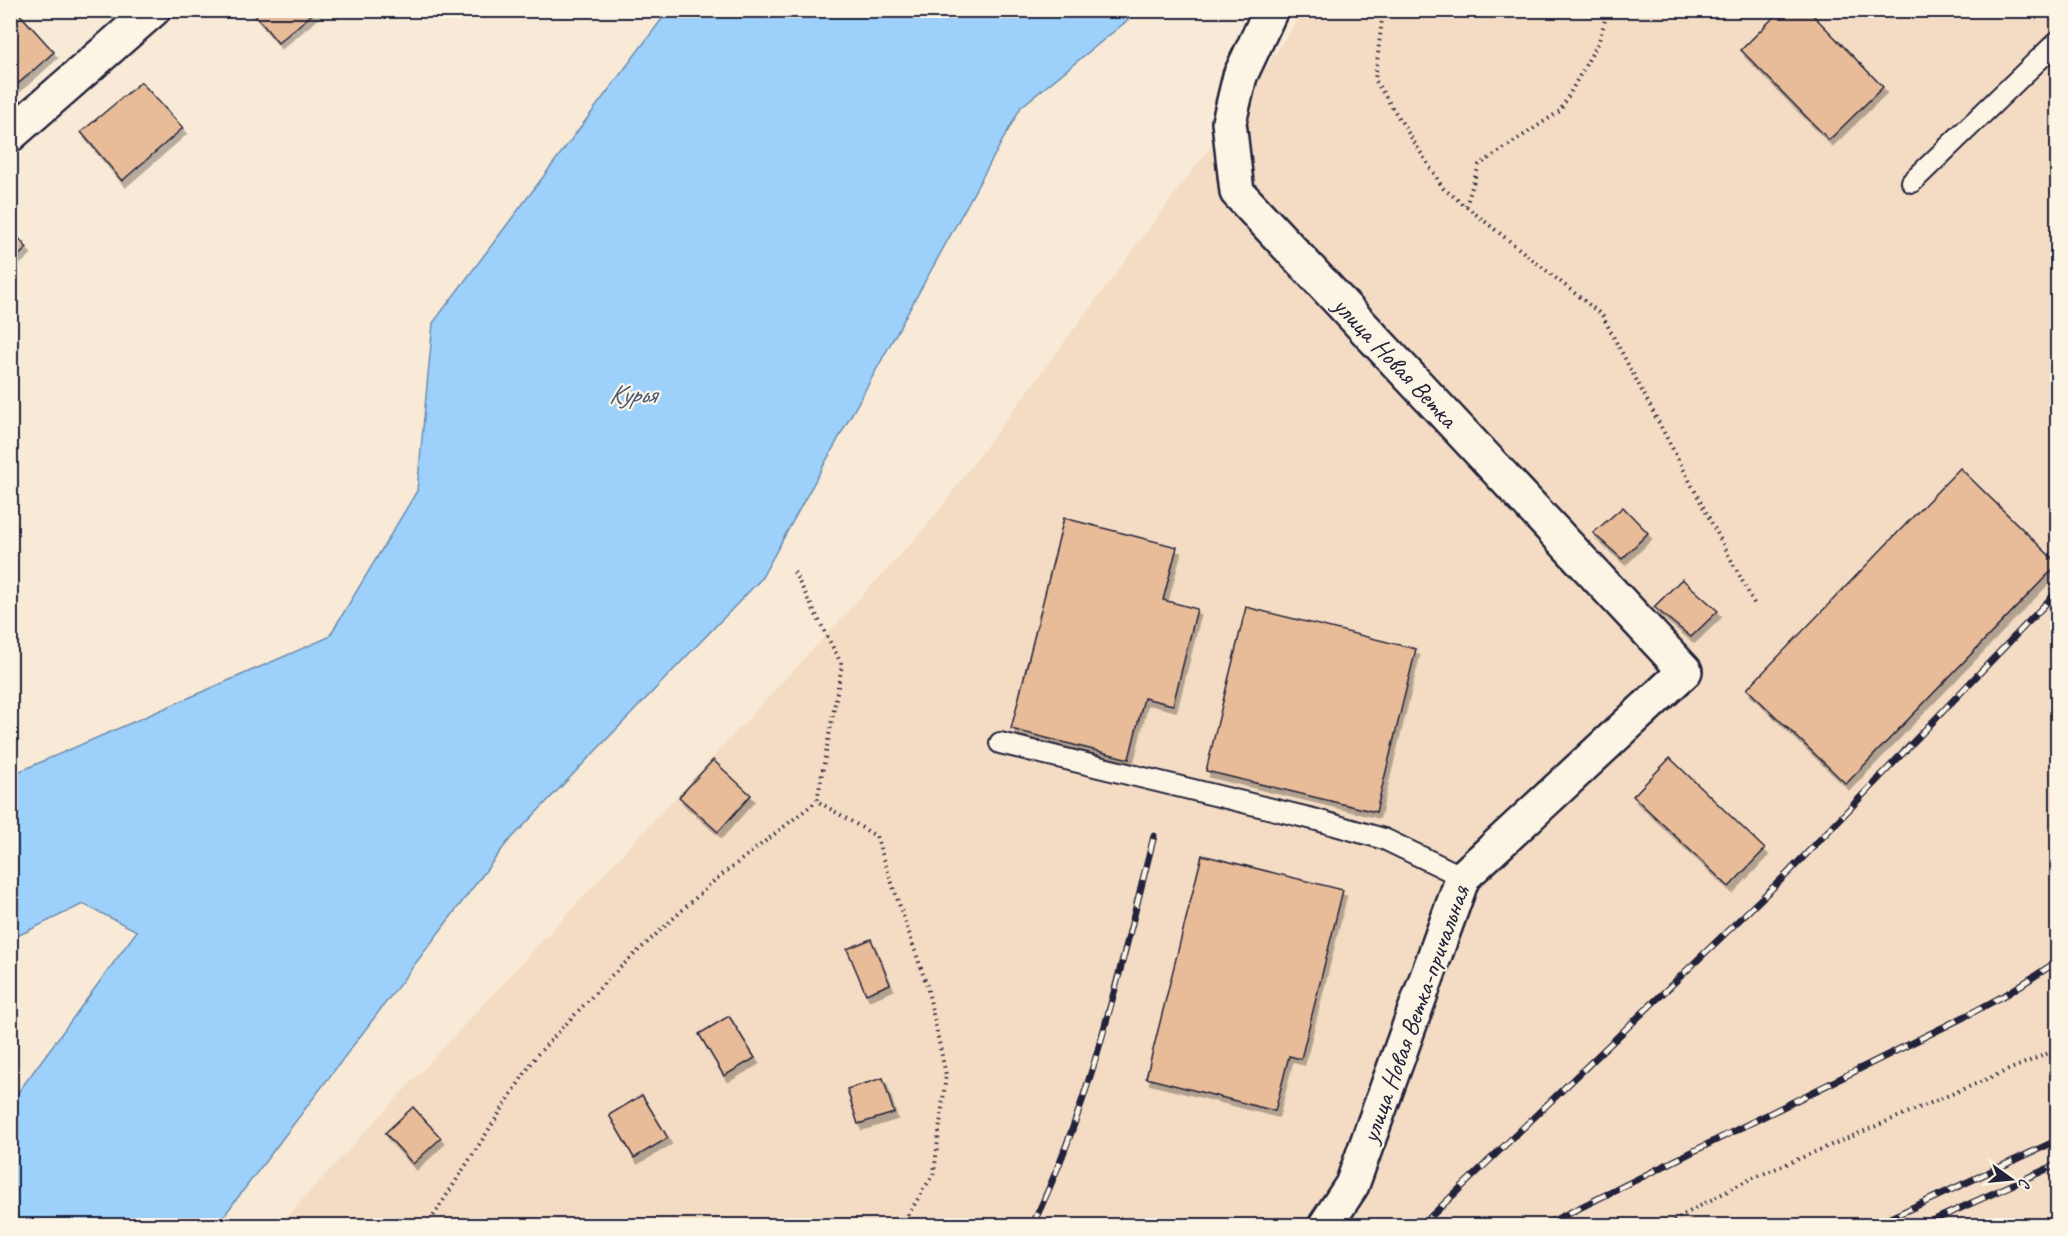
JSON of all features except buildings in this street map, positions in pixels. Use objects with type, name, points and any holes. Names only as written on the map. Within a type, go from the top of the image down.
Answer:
[{"type":"street","points":[[10,135],[153,10]]},
{"type":"street","name":"улица Новая Ветка","points":[[1270,10],[1240,76],[1229,122],[1237,192],[1686,671]]},
{"type":"street","name":"улица Новая Ветка-причальная","points":[[1325,1226],[1352,1185],[1463,877],[1686,671]]},
{"type":"lane","points":[[1912,182],[2058,41]]},
{"type":"lane","points":[[1000,743],[1317,820],[1384,839],[1463,877]]},
{"type":"path","points":[[1383,10],[1375,80],[1443,188],[1602,315],[1755,604]]},
{"type":"path","points":[[1466,207],[1479,165],[1560,111],[1599,41],[1608,10]]},
{"type":"path","points":[[427,1226],[536,1056],[612,975],[714,881],[818,801],[842,665],[794,572]]},
{"type":"path","points":[[818,801],[876,836],[927,986],[946,1075],[934,1173],[901,1226]]},
{"type":"path","points":[[1663,1226],[1744,1182],[2058,1049]]},
{"type":"shaded area","points":[[1304,11],[2057,11],[2057,1225],[278,1226],[926,527],[1229,122]]},
{"type":"water","name":"Курья","points":[[1131,10],[1134,15],[1021,107],[761,579],[506,844],[217,1225],[11,1225],[11,1102],[137,931],[83,904],[11,939],[11,775],[329,637],[417,491],[433,323],[668,11]]},
{"type":"railway","points":[[1421,1226],[1789,872],[2058,591]]},
{"type":"railway","points":[[1032,1226],[1072,1131],[1088,1083],[1103,1034],[1154,836]]},
{"type":"railway","points":[[1543,1226],[1964,1017],[2007,994],[2058,961]]},
{"type":"railway","points":[[1873,1226],[2058,1140]]},
{"type":"railway","points":[[1921,1226],[2058,1164]]}]
